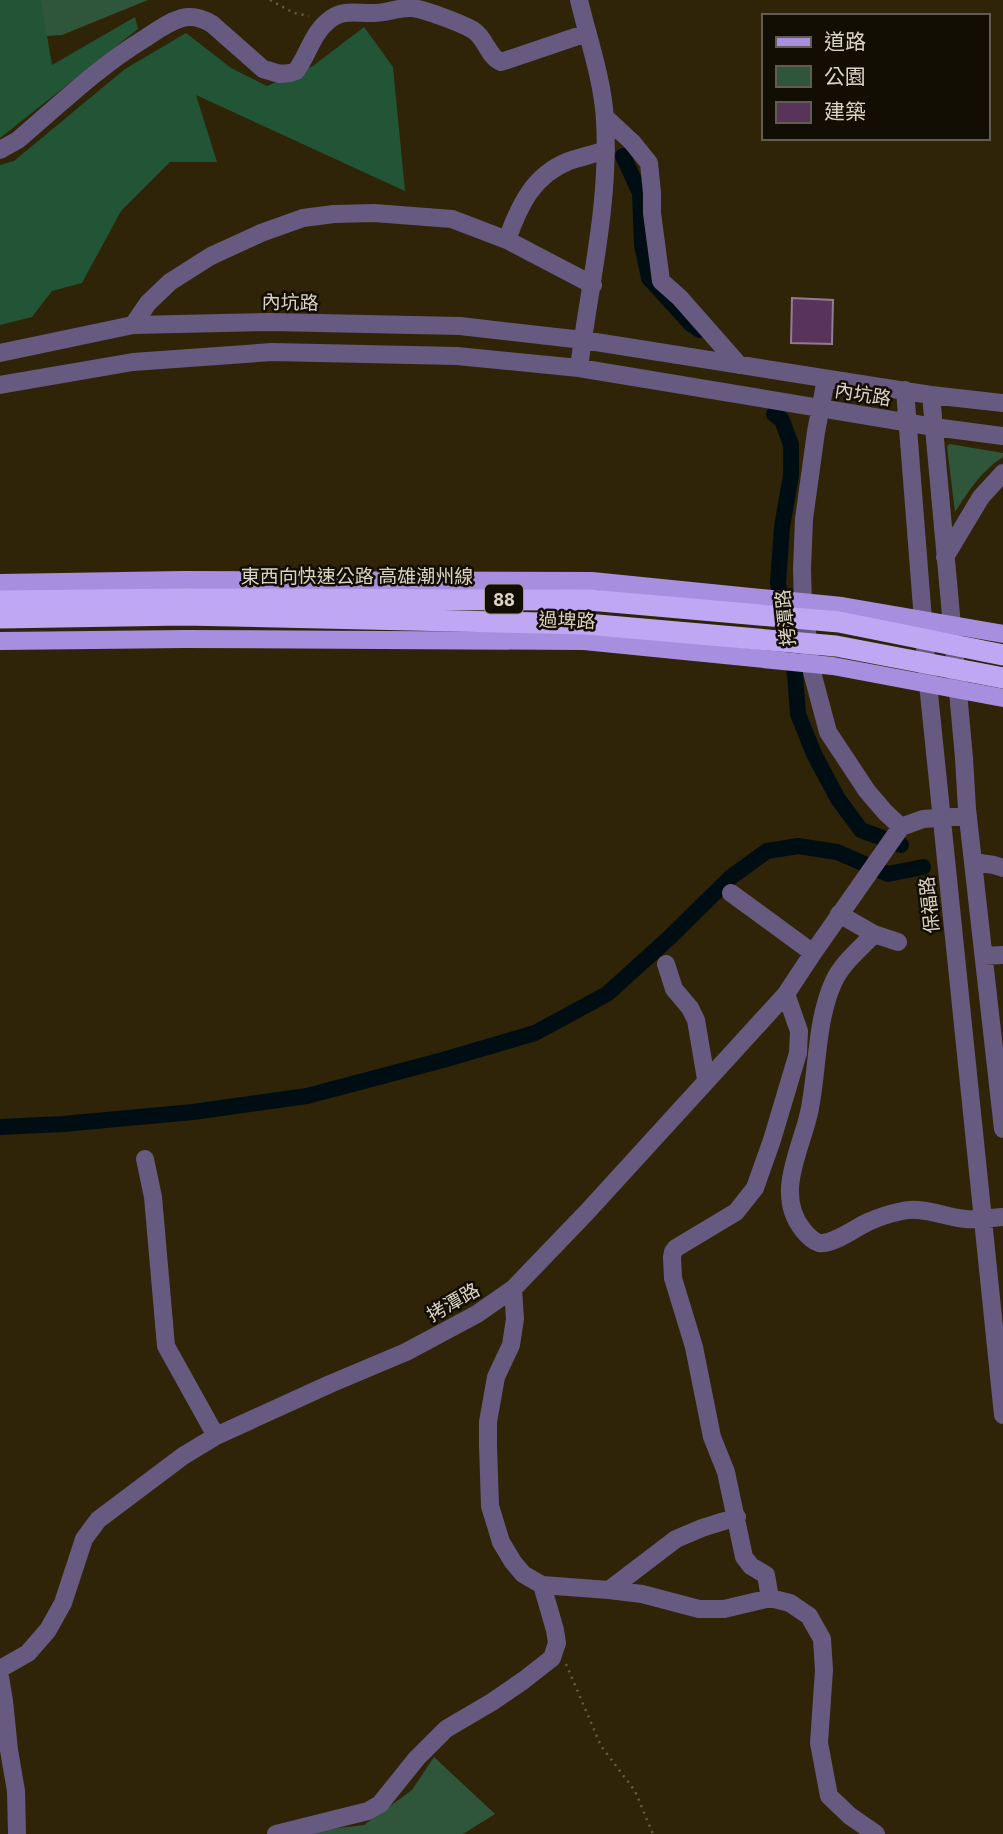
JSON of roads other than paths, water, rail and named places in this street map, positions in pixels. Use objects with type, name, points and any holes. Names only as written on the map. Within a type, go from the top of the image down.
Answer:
[{"type":"highway","name":"東西向快速公路 高雄潮州線","points":[[0,601],[589,600],[839,622],[1003,655]]},
{"type":"highway","name":"東西向快速公路 高雄潮州線","points":[[0,618],[184,615],[586,624],[836,646],[1003,678]]},
{"type":"main road","name":"過埤路","points":[[0,583],[592,580],[842,606],[1003,634]]},
{"type":"main road","name":"過埤路","points":[[0,641],[584,640],[833,666],[1003,698]]},
{"type":"street","points":[[579,0],[600,89],[605,117],[606,150],[606,181],[579,368]]},
{"type":"street","points":[[0,150],[18,139],[123,51],[164,25],[182,18],[204,19],[263,69],[280,74],[296,71],[319,29],[330,19],[351,11],[378,13],[416,8],[477,33],[497,61],[501,62],[587,33]]},
{"type":"street","points":[[605,117],[632,142],[649,163],[661,281],[680,298],[739,365]]},
{"type":"street","points":[[507,240],[517,212],[529,191],[542,177],[569,161],[606,150]]},
{"type":"street","points":[[133,325],[149,303],[170,282],[211,256],[261,233],[303,218],[334,214],[374,212],[452,219],[507,240],[593,285]]},
{"type":"street","name":"內坑路","points":[[0,353],[133,325],[271,322],[460,326],[583,340],[1003,404]]},
{"type":"street","name":"內坑路","points":[[0,385],[133,362],[272,352],[457,356],[579,368],[821,409],[1003,436]]},
{"type":"street","name":"拷潭路","points":[[0,1669],[28,1653],[48,1630],[63,1603],[84,1539],[98,1520],[183,1456],[216,1436],[406,1352],[477,1314],[513,1289],[786,994],[899,830],[867,790],[828,732],[808,663],[798,601],[804,519],[826,379]]},
{"type":"street","name":"保福路","points":[[905,390],[928,684],[1003,1415]]},
{"type":"street","points":[[931,395],[968,816],[1003,1129]]},
{"type":"street","points":[[945,557],[981,497],[1003,473]]},
{"type":"street","points":[[899,830],[923,819],[968,816]]},
{"type":"street","points":[[973,862],[1003,867]]},
{"type":"street","points":[[731,894],[813,953]]},
{"type":"street","points":[[839,914],[874,934],[898,942]]},
{"type":"street","points":[[874,934],[841,969],[833,982],[820,1023],[809,1111],[792,1167],[790,1192],[797,1223],[818,1243],[830,1242],[869,1222],[905,1210],[929,1211],[964,1219],[1003,1217]]},
{"type":"street","points":[[984,956],[1003,955]]},
{"type":"street","points":[[666,964],[674,989],[696,1020],[706,1079]]},
{"type":"street","points":[[770,1598],[765,1575],[751,1566],[744,1557],[723,1462],[712,1437],[694,1348],[673,1278],[672,1257],[676,1248],[736,1212],[755,1188],[798,1053],[799,1031],[786,994]]},
{"type":"street","points":[[145,1158],[153,1197],[166,1346],[216,1436]]},
{"type":"street","points":[[513,1289],[515,1319],[511,1345],[496,1377],[488,1422],[490,1506],[500,1542],[513,1562],[523,1574],[542,1585],[642,1594],[699,1609],[724,1609],[770,1598],[790,1603],[809,1616],[822,1639],[824,1670],[820,1743],[829,1796],[849,1816],[876,1834]]},
{"type":"street","points":[[609,1590],[676,1539],[737,1517]]},
{"type":"street","points":[[276,1834],[368,1811],[380,1804],[431,1742],[446,1729],[492,1702],[552,1658],[557,1643],[542,1585]]},
{"type":"street","points":[[0,1677],[16,1791],[17,1834]]},
{"type":"waterway","points":[[623,156],[640,193],[642,245],[649,278],[691,324],[700,330]]},
{"type":"waterway","points":[[774,414],[782,420],[791,445],[791,475],[782,527],[778,583],[795,675],[798,714],[814,754],[838,799],[861,830],[901,845]]},
{"type":"waterway","points":[[0,1127],[193,1112],[307,1096],[535,1033],[607,994],[731,877],[767,851],[798,846],[837,852],[888,874],[923,867]]}]
